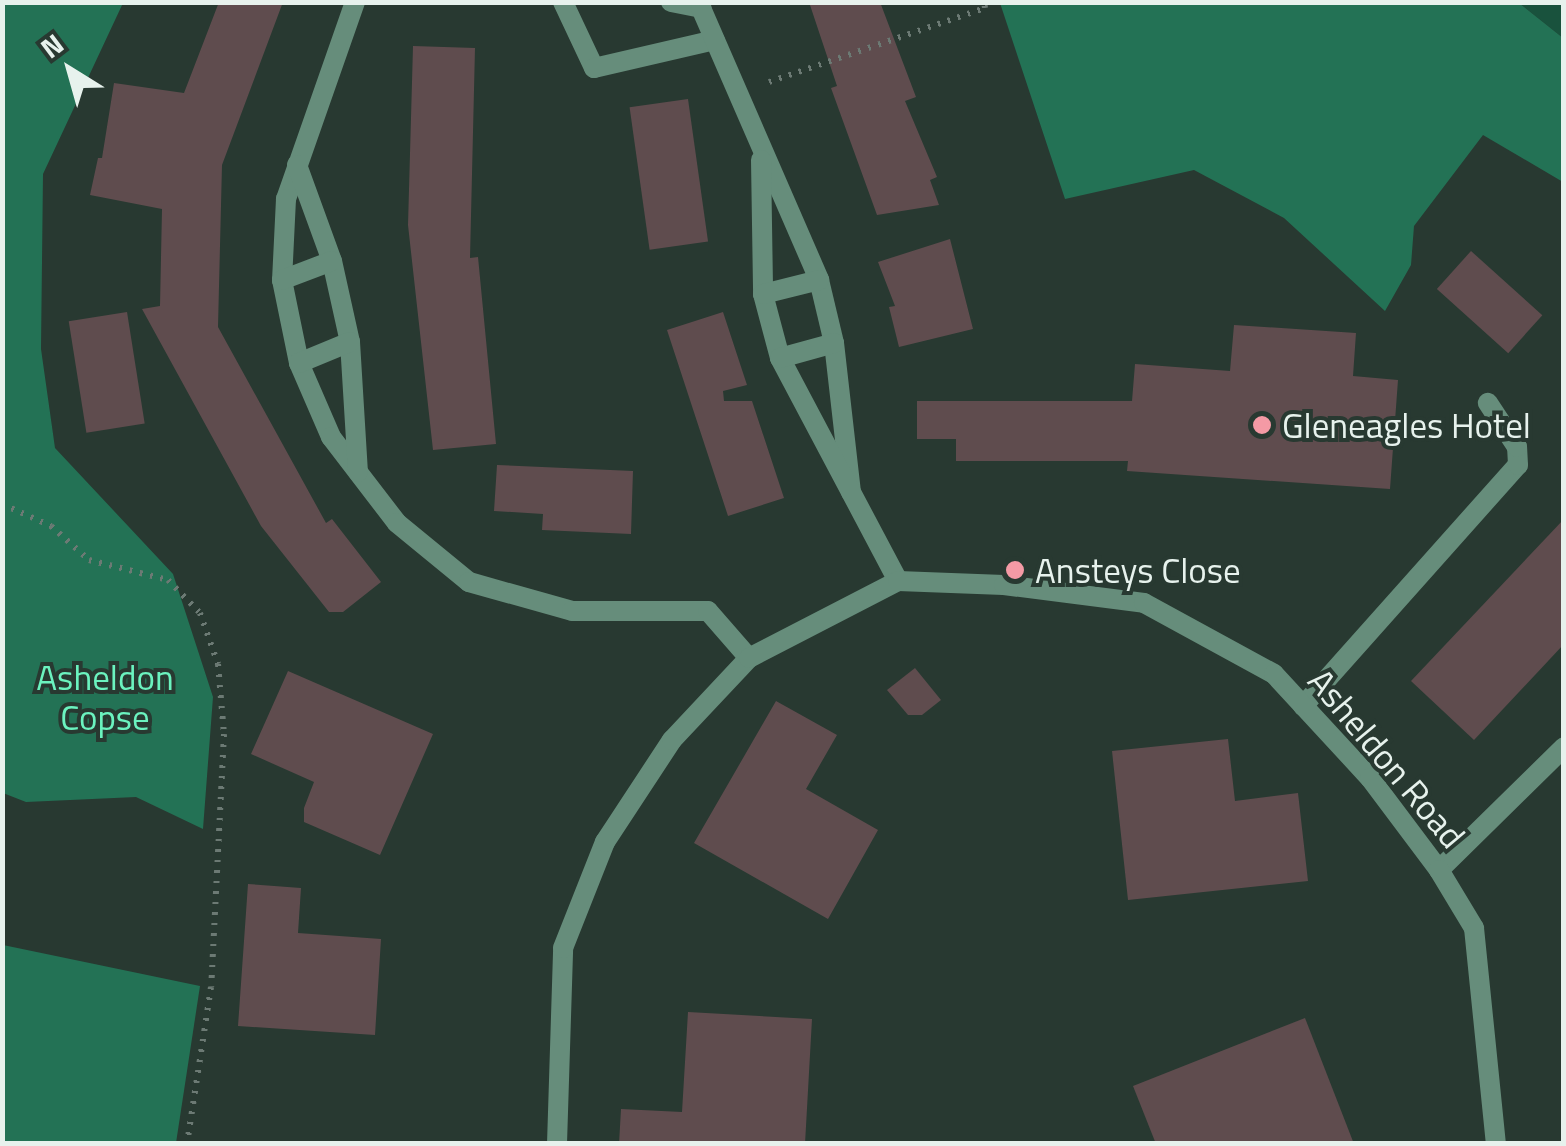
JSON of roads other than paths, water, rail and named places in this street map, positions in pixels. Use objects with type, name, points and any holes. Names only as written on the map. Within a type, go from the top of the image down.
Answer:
[{"type":"street","points":[[356,2],[286,199],[282,280],[299,364],[330,437],[397,522],[469,582],[572,611],[708,611],[749,658]]},
{"type":"street","points":[[563,2],[594,68],[715,40]]},
{"type":"street","points":[[671,2],[700,8],[819,280],[834,343],[851,492]]},
{"type":"street","points":[[761,153],[763,294],[780,358],[898,581]]},
{"type":"street","points":[[297,165],[332,261],[350,342],[358,472]]},
{"type":"street","points":[[282,280],[332,261]]},
{"type":"street","points":[[763,294],[819,280]]},
{"type":"street","points":[[299,364],[350,342]]},
{"type":"street","points":[[780,358],[834,343]]},
{"type":"street","points":[[1303,706],[1518,465],[1517,448],[1488,403]]},
{"type":"street","name":"Asheldon Road","points":[[557,1144],[563,948],[605,842],[672,740],[749,658],[898,581],[1004,585],[1144,603],[1274,674],[1370,778],[1438,870],[1474,928],[1496,1144]]},
{"type":"street","points":[[1438,870],[1564,747]]},
{"type":"place","name":"Gleneagles Hotel","points":[[1262,425]]},
{"type":"place","name":"Ansteys Close","points":[[1015,570]]},
{"type":"park label","name":"Asheldon Copse","points":[[105,697]]}]
